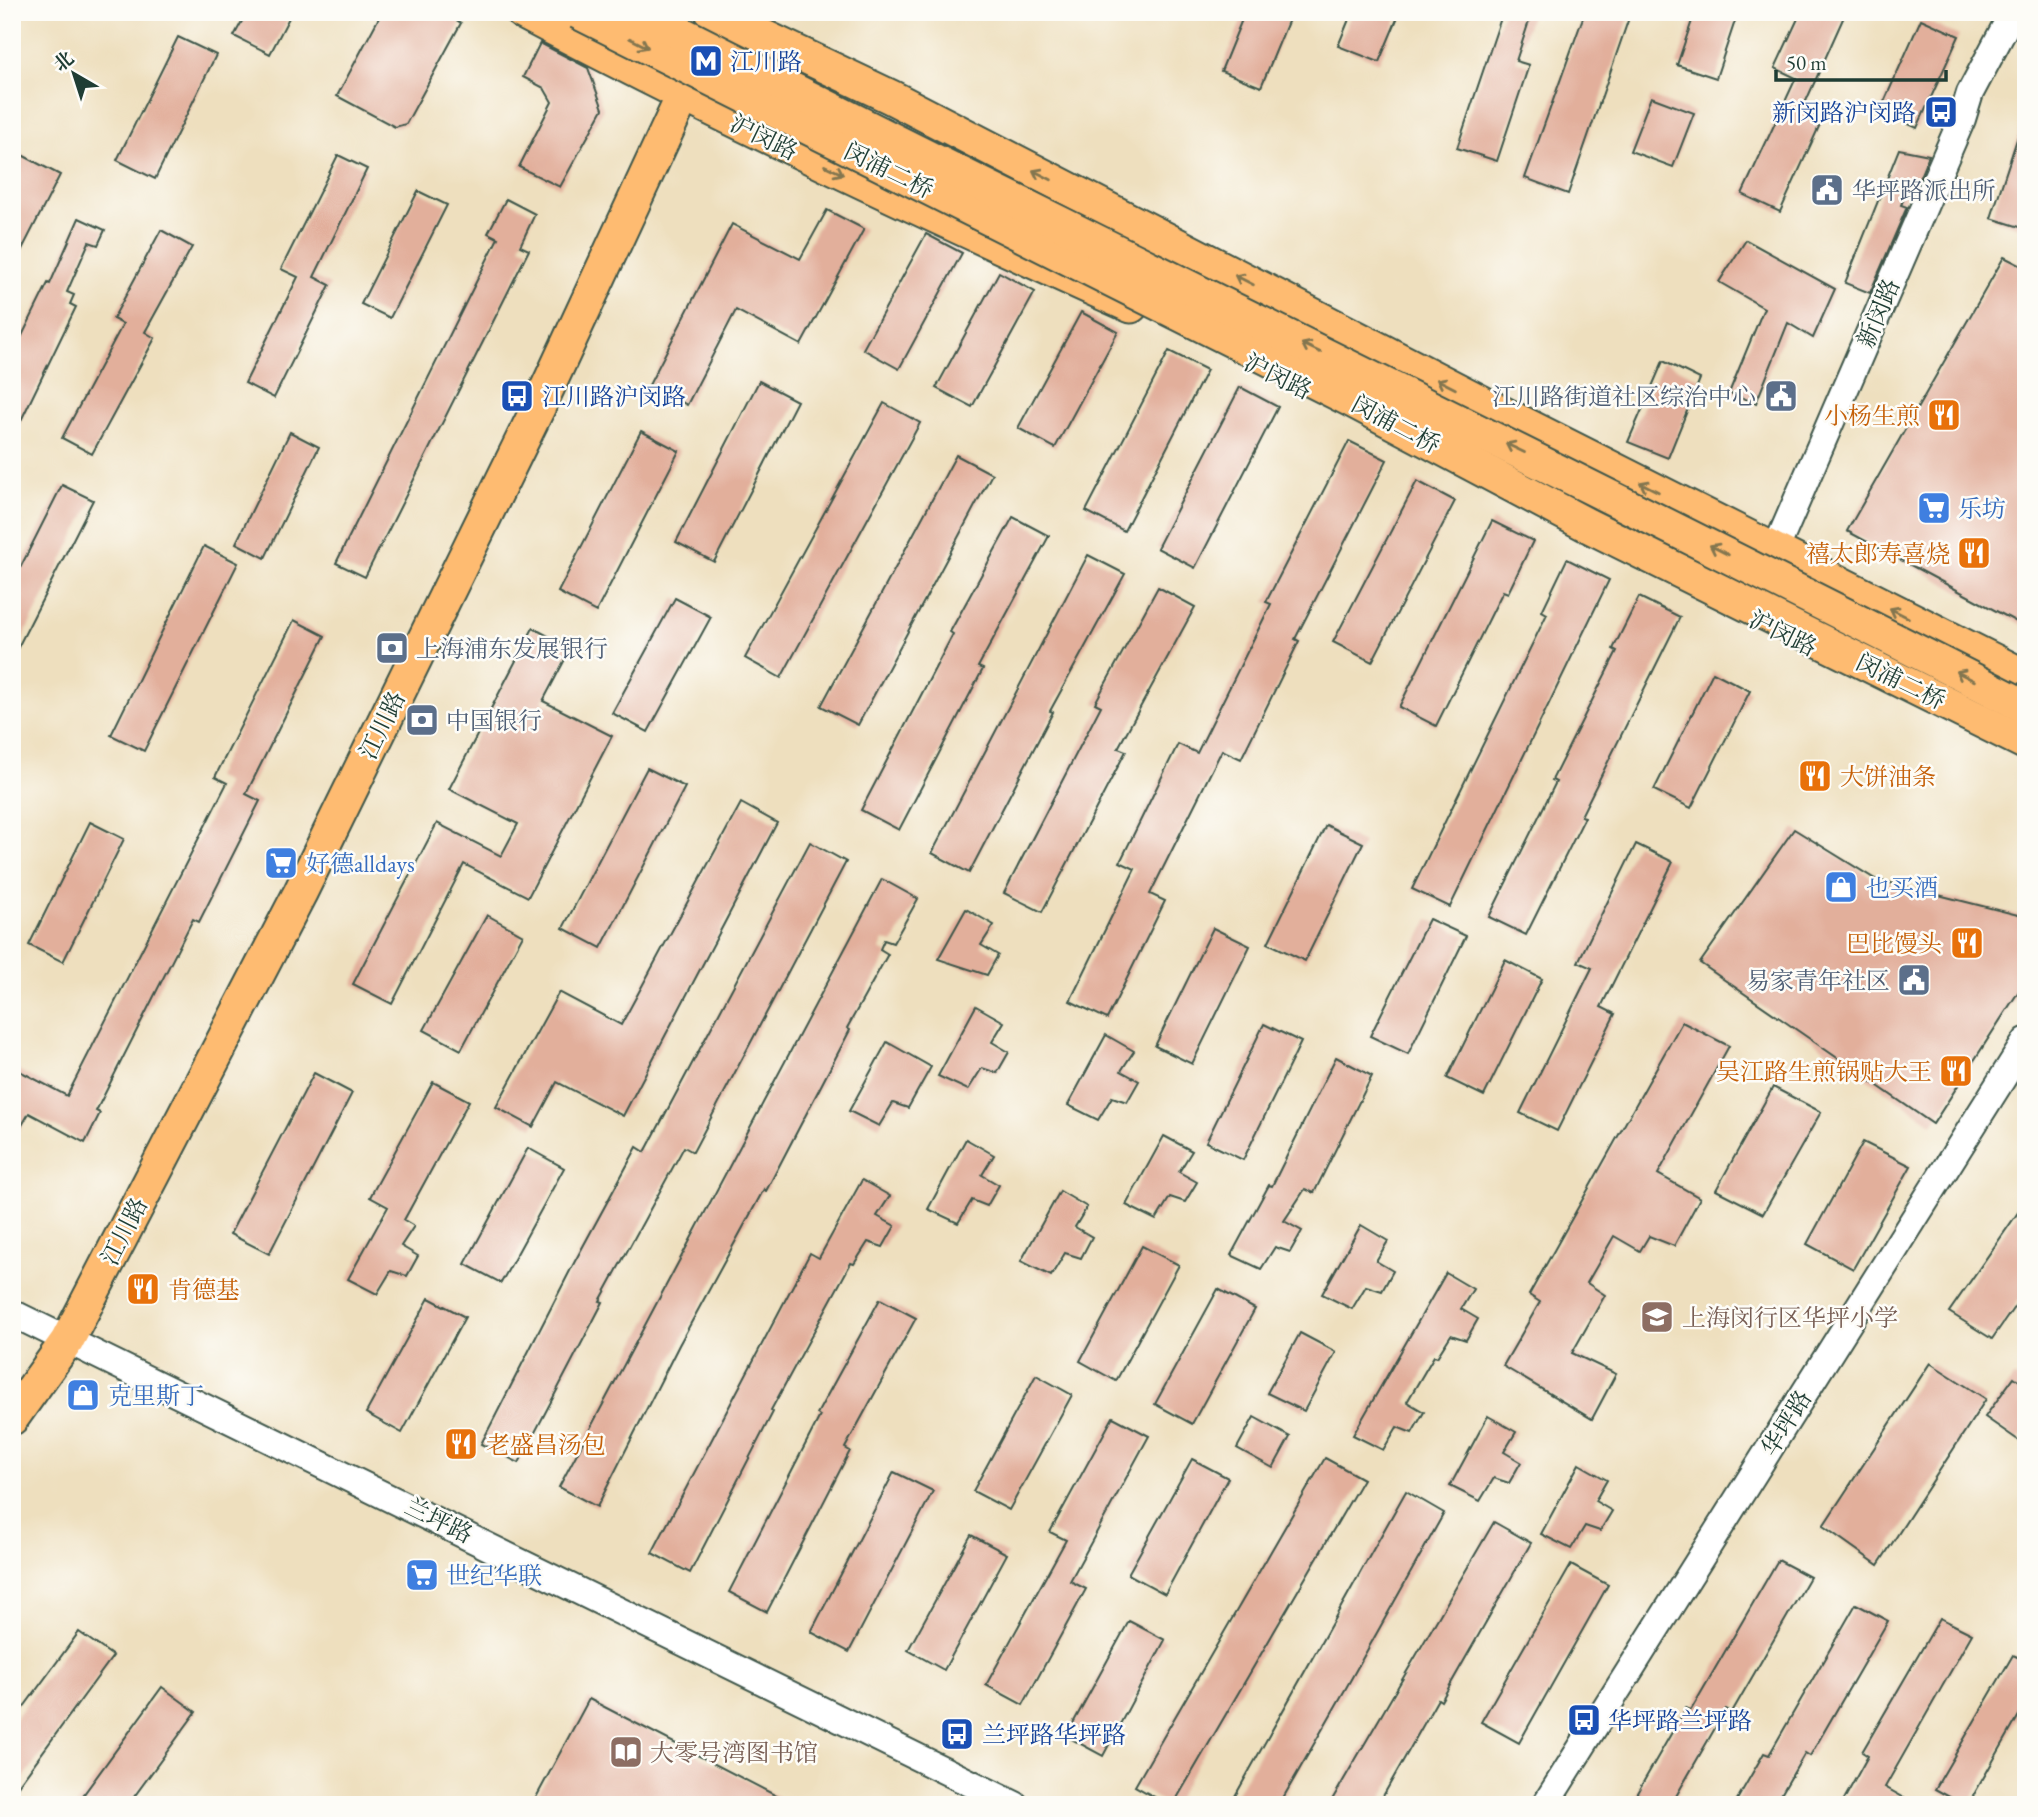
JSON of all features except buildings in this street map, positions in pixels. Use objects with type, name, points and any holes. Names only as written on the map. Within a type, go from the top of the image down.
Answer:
[{"type":"main road","name":"沪闵路","points":[[522,12],[685,98],[870,188],[1179,328],[1330,400],[2026,756]]},
{"type":"main road","name":"闵浦二桥","points":[[578,12],[867,160],[1351,400],[1587,525],[2026,743]]},
{"type":"main road","name":"闵浦二桥","points":[[639,12],[997,194],[1666,523],[2026,707]]},
{"type":"main road","name":"江川路","points":[[12,1418],[67,1341],[300,893],[539,406],[685,98],[718,14]]},
{"type":"main road","points":[[718,14],[891,97],[2026,677]]},
{"type":"street","name":"新闵路","points":[[1746,615],[1957,132],[1970,93],[2013,12]]},
{"type":"street","name":"华坪路","points":[[1545,1805],[2026,1041]]},
{"type":"street","name":"兰坪路","points":[[12,1313],[67,1341],[143,1374],[1015,1805]]},
{"type":"railway","points":[[592,12],[2026,733]]},
{"type":"railway","points":[[622,12],[2026,718]]},
{"type":"place","name":"江川路","points":[[706,61]]},
{"type":"place","name":"新闵路沪闵路","points":[[1941,112]]},
{"type":"place","name":"华坪路派出所","points":[[1827,190]]},
{"type":"place","name":"江川路沪闵路","points":[[517,396]]},
{"type":"place","name":"江川路街道社区综治中心","points":[[1781,396]]},
{"type":"place","name":"小杨生煎","points":[[1944,415]]},
{"type":"place","name":"乐坊","points":[[1934,508]]},
{"type":"place","name":"禧太郎寿喜烧","points":[[1974,553]]},
{"type":"place","name":"上海浦东发展银行","points":[[392,648]]},
{"type":"place","name":"中国银行","points":[[422,720]]},
{"type":"place","name":"大饼油条","points":[[1815,776]]},
{"type":"place","name":"好德alldays","points":[[281,863]]},
{"type":"place","name":"也买酒","points":[[1841,887]]},
{"type":"place","name":"巴比馒头","points":[[1967,943]]},
{"type":"place","name":"易家青年社区","points":[[1914,980]]},
{"type":"place","name":"吴江路生煎锅贴大王","points":[[1956,1071]]},
{"type":"place","name":"肯德基","points":[[143,1289]]},
{"type":"place","name":"上海闵行区华坪小学","points":[[1657,1317]]},
{"type":"place","name":"克里斯丁","points":[[83,1395]]},
{"type":"place","name":"老盛昌汤包","points":[[461,1444]]},
{"type":"place","name":"世纪华联","points":[[422,1575]]},
{"type":"place","name":"华坪路兰坪路","points":[[1584,1720]]},
{"type":"place","name":"兰坪路华坪路","points":[[957,1734]]},
{"type":"place","name":"大零号湾图书馆","points":[[626,1752]]}]
